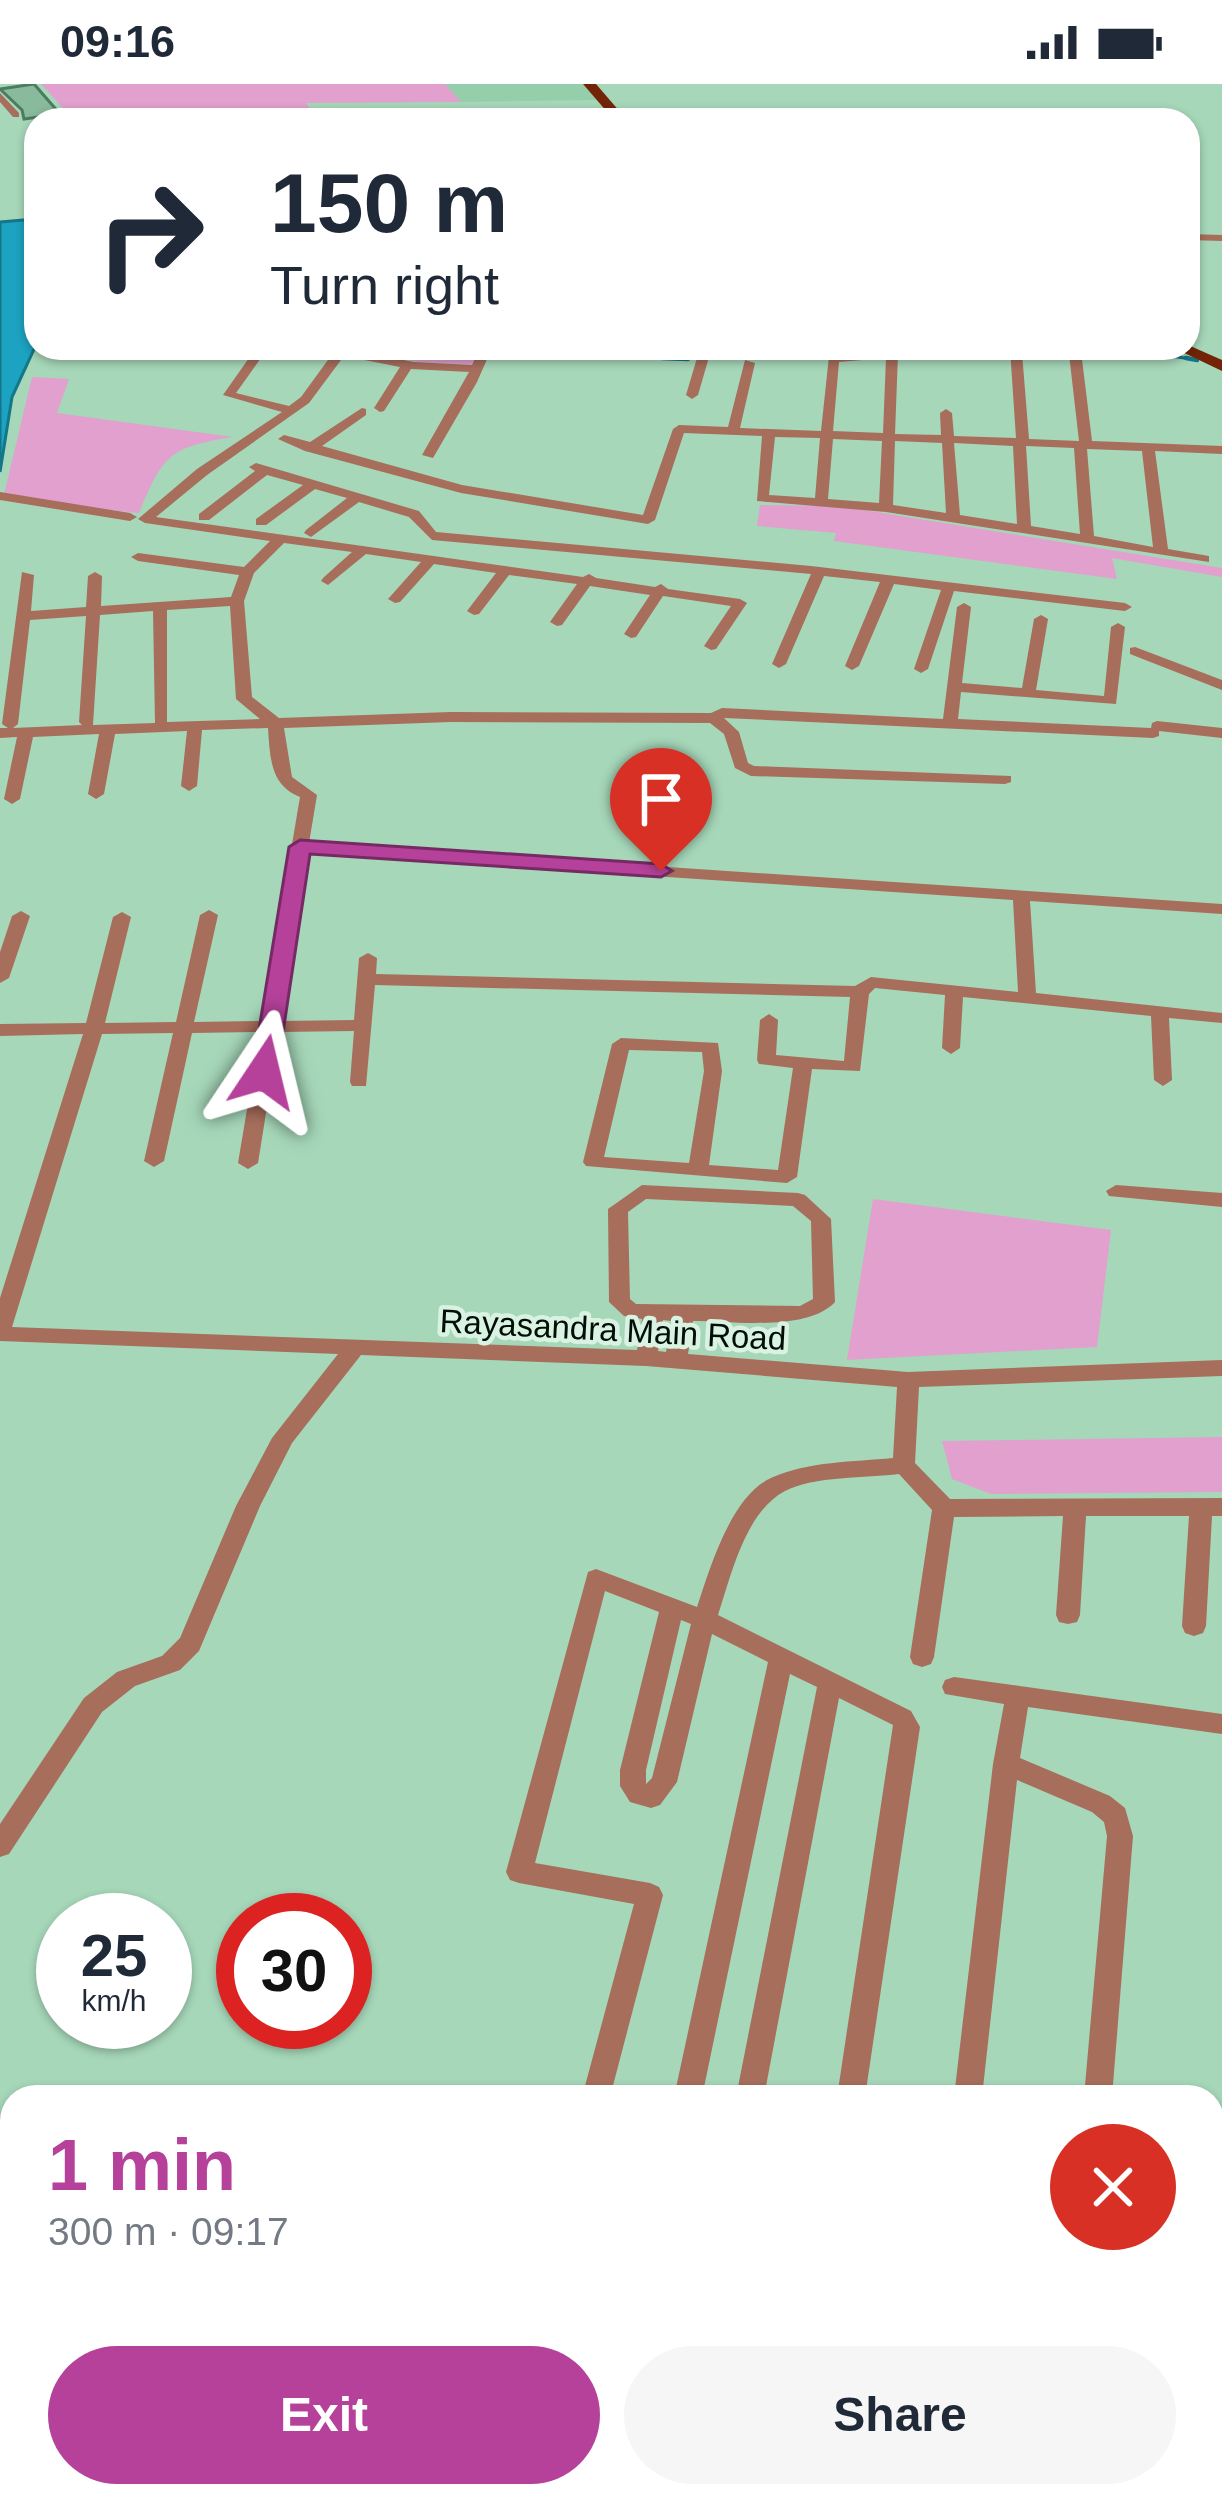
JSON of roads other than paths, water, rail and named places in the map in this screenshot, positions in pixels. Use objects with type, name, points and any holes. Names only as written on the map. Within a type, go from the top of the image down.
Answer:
[{"type":"main road","points":[[589,84],[610,108]]},
{"type":"street","points":[[0,96],[16,115]]},
{"type":"street","points":[[254,360],[229,395],[292,410]]},
{"type":"street","points":[[335,360],[305,400],[145,519],[740,602],[711,646]]},
{"type":"street","points":[[382,360],[478,369]]},
{"type":"street","points":[[428,455],[481,360]]},
{"type":"street","points":[[692,395],[702,360]]},
{"type":"street","points":[[821,502],[833,360]]},
{"type":"street","points":[[886,508],[892,360]]},
{"type":"street","points":[[1016,360],[1024,529]]},
{"type":"street","points":[[1076,360],[1087,539]]},
{"type":"street","points":[[734,431],[749,362]]},
{"type":"street","points":[[380,408],[407,365]]},
{"type":"street","points":[[310,448],[362,412]]},
{"type":"street","points":[[946,413],[953,518]]},
{"type":"street","points":[[284,439],[428,482],[648,520],[679,429],[1222,450]]},
{"type":"street","points":[[769,433],[762,498],[886,508],[1204,559]]},
{"type":"street","points":[[1148,447],[1161,552]]},
{"type":"street","points":[[383,470],[402,457]]},
{"type":"street","points":[[204,518],[261,468],[414,514],[432,536],[819,571],[1125,607]]},
{"type":"street","points":[[392,508],[428,482]]},
{"type":"street","points":[[261,522],[311,484]]},
{"type":"street","points":[[0,496],[130,518]]},
{"type":"street","points":[[310,533],[354,499]]},
{"type":"street","points":[[248,1163],[309,795],[292,791],[284,783],[276,724],[244,699],[237,601],[247,572],[280,539]]},
{"type":"street","points":[[328,581],[361,552]]},
{"type":"street","points":[[138,557],[247,572]]},
{"type":"street","points":[[395,599],[430,560]]},
{"type":"street","points":[[474,611],[506,568]]},
{"type":"street","points":[[778,664],[819,571]]},
{"type":"street","points":[[12,799],[12,730],[27,575]]},
{"type":"street","points":[[87,722],[95,576]]},
{"type":"street","points":[[557,622],[589,578]]},
{"type":"street","points":[[852,666],[889,579]]},
{"type":"street","points":[[920,668],[949,586]]},
{"type":"street","points":[[631,634],[661,588]]},
{"type":"street","points":[[23,616],[237,601]]},
{"type":"street","points":[[160,606],[161,720]]},
{"type":"street","points":[[950,723],[964,608]]},
{"type":"street","points":[[1028,695],[1041,619]]},
{"type":"street","points":[[955,687],[1111,701],[1118,627]]},
{"type":"street","points":[[1135,651],[1222,685]]},
{"type":"street","points":[[12,730],[451,717],[714,718],[730,713],[1222,733]]},
{"type":"street","points":[[714,718],[731,733],[741,765],[751,771],[1005,779]]},
{"type":"street","points":[[189,786],[195,727]]},
{"type":"street","points":[[96,794],[108,730]]},
{"type":"street","points":[[300,847],[1222,909]]},
{"type":"street","points":[[1021,895],[1027,998]]},
{"type":"street","points":[[154,1161],[209,915]]},
{"type":"street","points":[[1,972],[21,916]]},
{"type":"street","points":[[0,1333],[4,1304],[94,1029],[122,917]]},
{"type":"street","points":[[359,1082],[367,968],[860,992]]},
{"type":"street","points":[[769,1020],[766,1060],[853,1067],[860,992],[871,982],[1222,1018]]},
{"type":"street","points":[[951,1048],[954,991]]},
{"type":"street","points":[[1160,1012],[1162,1080]]},
{"type":"street","points":[[0,1030],[362,1025]]},
{"type":"street","points":[[698,1170],[713,1071],[710,1047],[621,1044],[593,1162],[787,1177],[803,1064]]},
{"type":"street","points":[[1115,1191],[1222,1199]]},
{"type":"street","points":[[642,1192],[798,1200],[821,1219],[824,1302],[816,1309],[803,1313],[653,1312],[631,1311],[620,1302],[618,1209],[628,1198],[642,1192]]},
{"type":"street","points":[[646,1358],[653,1312]]},
{"type":"street","points":[[676,1360],[682,1314]]},
{"type":"street","name":"Rayasandra Main Road","points":[[0,1333],[646,1358],[908,1380],[1222,1369]]},
{"type":"street","points":[[0,1846],[93,1705],[126,1679],[171,1663],[190,1644],[248,1506],[283,1438],[353,1350]]},
{"type":"street","points":[[908,1380],[904,1465],[944,1508],[1212,1506],[1194,1626]]},
{"type":"street","points":[[672,1607],[633,1770],[633,1786],[652,1797],[664,1782],[703,1618],[724,1561],[760,1498],[773,1485],[904,1465]]},
{"type":"street","points":[[1068,1615],[1075,1506]]},
{"type":"street","points":[[922,1657],[944,1508]]},
{"type":"street","points":[[599,2085],[650,1895],[519,1872],[596,1578],[703,1618],[902,1718],[908,1726],[853,2085]]},
{"type":"street","points":[[691,2085],[781,1658]]},
{"type":"street","points":[[752,2085],[830,1682]]},
{"type":"street","points":[[954,1688],[1222,1724]]},
{"type":"street","points":[[969,2085],[1018,1696]]},
{"type":"street","points":[[1177,1718],[1222,1737]]},
{"type":"street","points":[[1006,1764],[1101,1804],[1116,1816],[1120,1837],[1099,2085]]},
{"type":"water","points":[[24,220],[24,360],[29,360],[12,397],[0,472],[0,222]]}]
